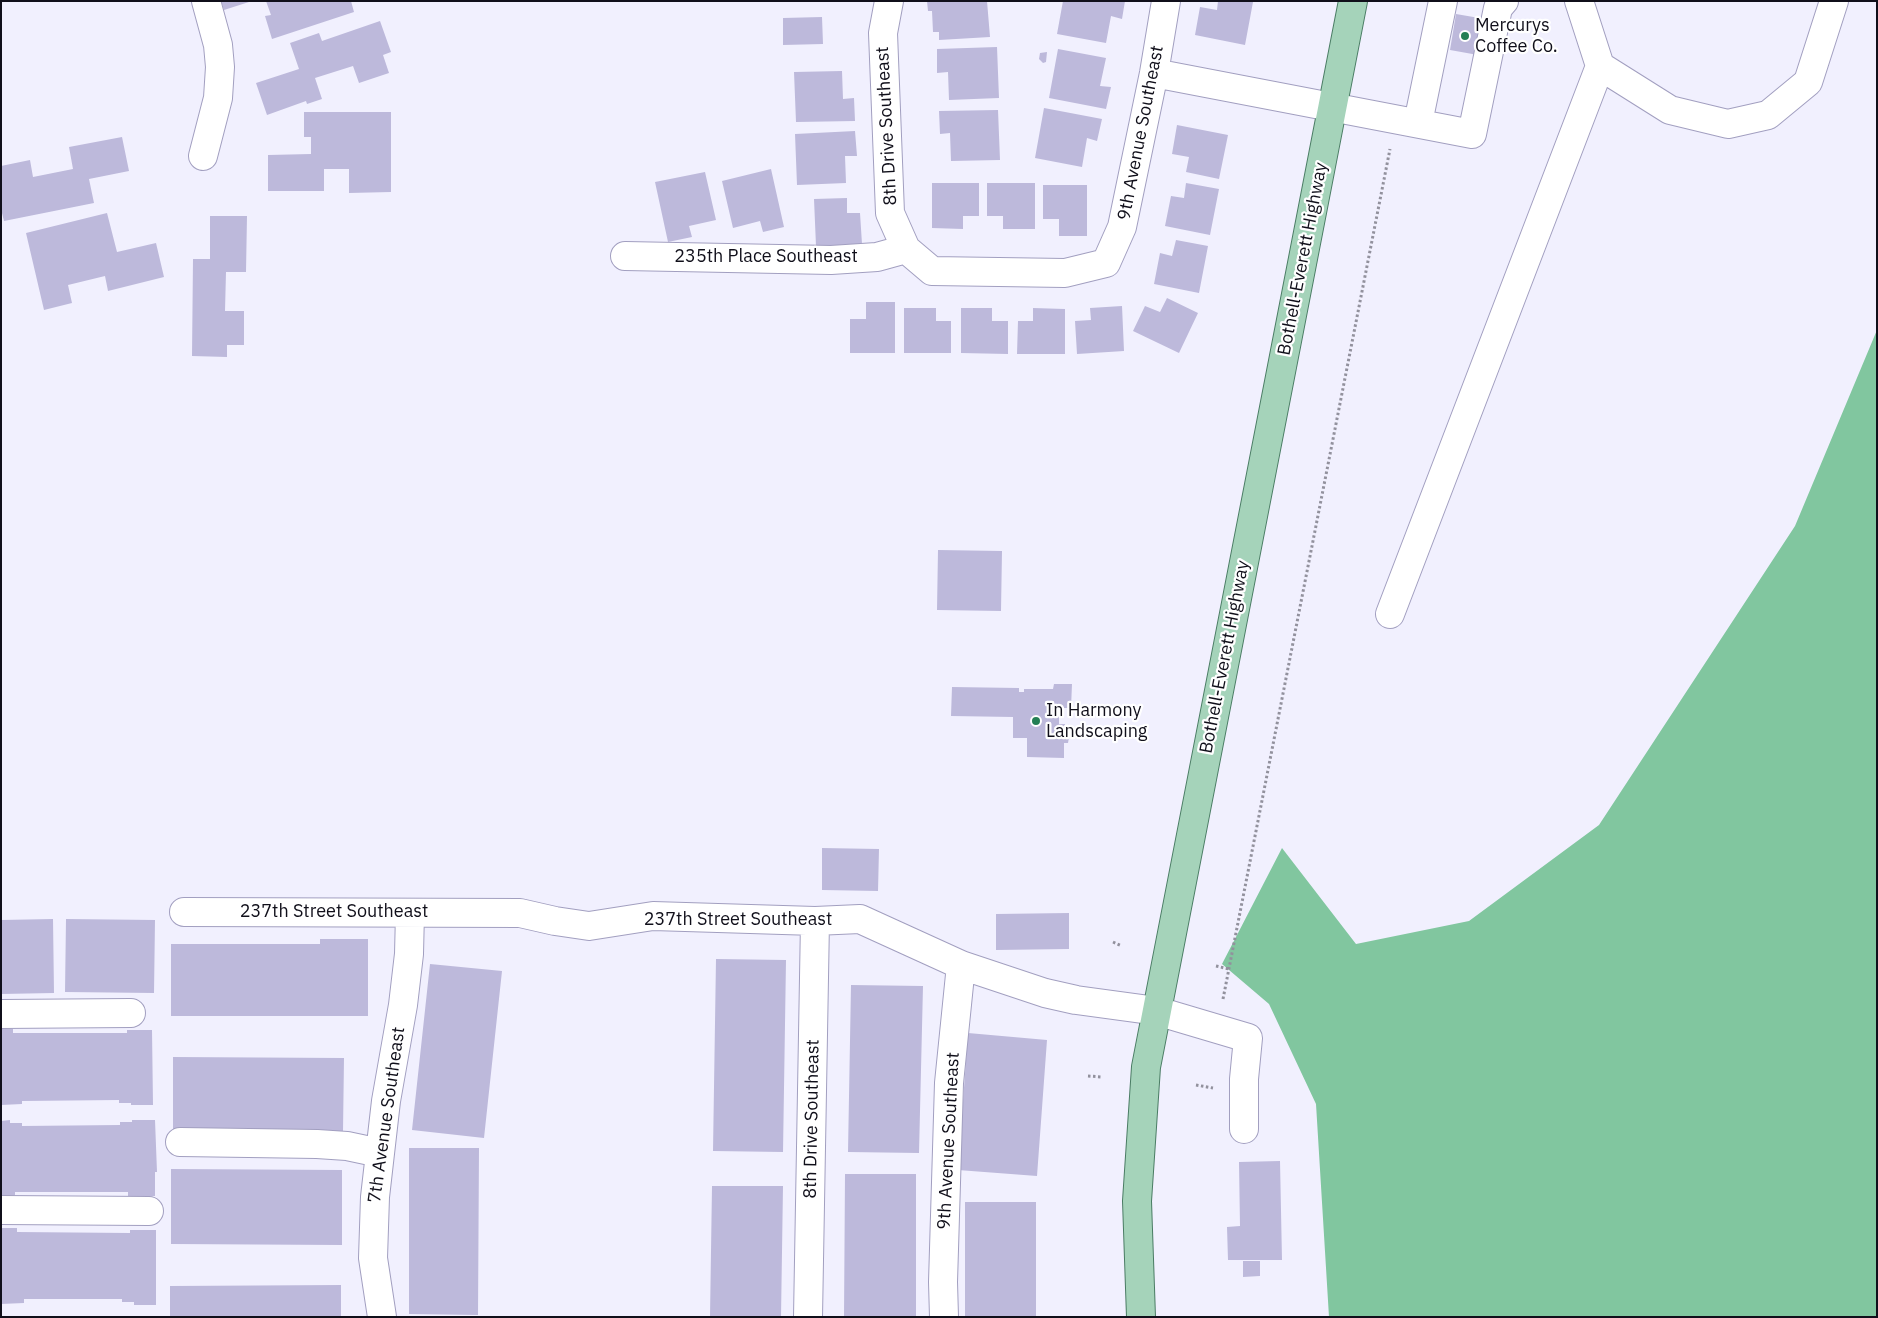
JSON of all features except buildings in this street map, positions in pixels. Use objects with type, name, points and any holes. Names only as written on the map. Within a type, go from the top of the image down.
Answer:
[{"type":"main road","name":"Bothell-Everett Highway","points":[[1141,1317],[1137,1201],[1146,1067],[1353,1]]},
{"type":"street","points":[[203,156],[218,98],[220,67],[218,45],[206,1]]},
{"type":"street","name":"8th Drive Southeast","points":[[889,1],[883,33],[890,214],[906,249]]},
{"type":"street","name":"9th Avenue Southeast","points":[[906,249],[932,271],[1065,273],[1106,263],[1122,227],[1154,73],[1166,1]]},
{"type":"street","points":[[1407,121],[1443,1]]},
{"type":"street","points":[[1154,73],[1472,134],[1498,8],[1504,1]]},
{"type":"street","points":[[1390,614],[1600,66],[1579,1]]},
{"type":"street","points":[[1600,66],[1670,110],[1728,124],[1768,114],[1808,82],[1834,1]]},
{"type":"street","name":"235th Place Southeast","points":[[625,256],[831,260],[877,257],[906,249]]},
{"type":"street","name":"237th Street Southeast","points":[[184,912],[520,913],[588,926],[653,916],[815,921],[860,919],[961,965],[1045,993],[1076,1000],[1157,1010],[1248,1038],[1244,1079],[1244,1129]]},
{"type":"street","name":"7th Avenue Southeast","points":[[382,1317],[373,1258],[374,1197],[386,1101],[403,1005],[409,954],[410,913]]},
{"type":"street","name":"8th Drive Southeast","points":[[808,1317],[815,921]]},
{"type":"street","name":"9th Avenue Southeast","points":[[944,1317],[943,1282],[949,1083],[961,965]]},
{"type":"street","points":[[1,1014],[131,1013]]},
{"type":"street","points":[[180,1142],[317,1144],[347,1146],[380,1153]]},
{"type":"street","points":[[1,1210],[148,1212]]},
{"type":"path","points":[[1223,1002],[1407,121]]},
{"type":"path","points":[[1113,942],[1122,946]]},
{"type":"path","points":[[1216,966],[1229,969]]},
{"type":"path","points":[[1088,1076],[1102,1077]]},
{"type":"path","points":[[1196,1085],[1213,1088]]},
{"type":"green space","points":[[1877,330],[1877,1317],[1329,1317],[1316,1104],[1269,1004],[1222,964],[1282,848],[1356,944],[1469,921],[1599,825],[1795,526]]},
{"type":"place","name":"Mercurys Coffee Co.","points":[[1465,36]]},
{"type":"place","name":"In Harmony Landscaping","points":[[1036,721]]}]
